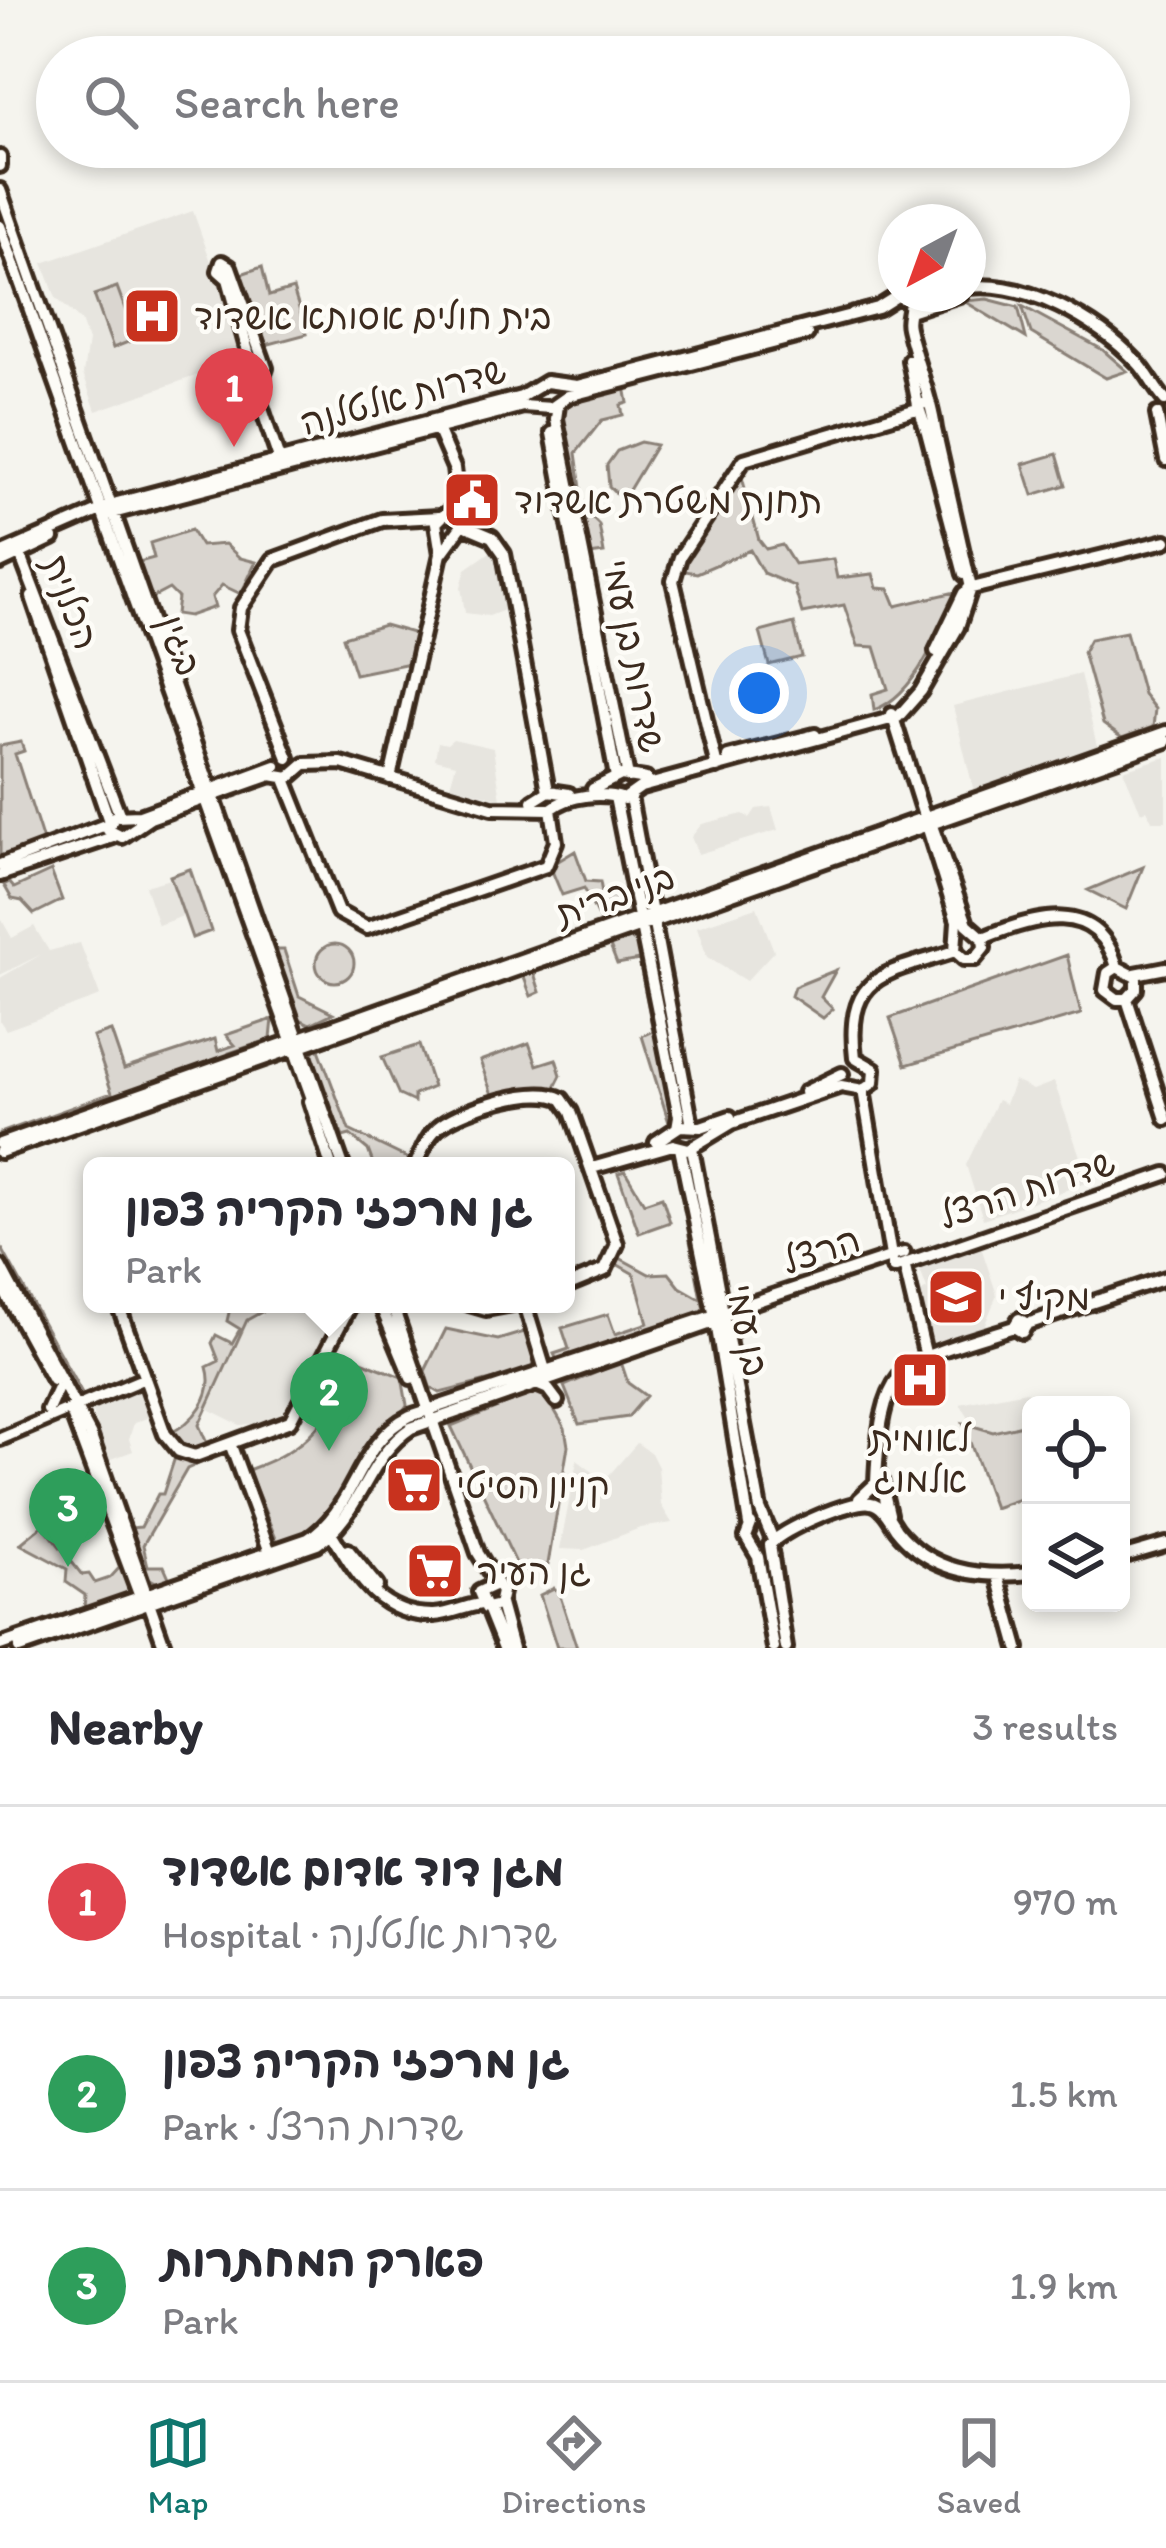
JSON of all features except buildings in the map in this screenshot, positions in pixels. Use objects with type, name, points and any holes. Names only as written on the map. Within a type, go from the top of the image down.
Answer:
[{"type":"main road","points":[[0,190],[106,486],[107,511]]},
{"type":"main road","points":[[0,226],[90,482],[122,532],[208,795],[291,1018],[295,1042]]},
{"type":"main road","points":[[255,360],[230,267],[221,262],[218,269],[228,279],[255,360],[266,371],[257,394],[277,463]]},
{"type":"main road","name":"שדרות אלטלנה","points":[[986,293],[1013,295],[1060,317],[1120,355],[1162,409]]},
{"type":"main road","name":"שדרות אלטלנה","points":[[134,502],[455,419],[546,382],[577,386],[892,312]]},
{"type":"main road","name":"שדרות אלטלנה","points":[[440,428],[455,419],[560,402],[893,312]]},
{"type":"main road","points":[[900,312],[970,586],[967,609]]},
{"type":"main road","points":[[255,360],[242,369],[271,444]]},
{"type":"main road","points":[[247,380],[261,381]]},
{"type":"main road","name":"שדרות בן עמי","points":[[558,385],[556,419],[622,787]]},
{"type":"main road","points":[[538,388],[622,787],[686,1137]]},
{"type":"main road","points":[[1162,409],[1166,428]]},
{"type":"main road","points":[[1162,409],[1166,460]]},
{"type":"main road","points":[[716,762],[673,589],[680,557],[744,460],[923,411]]},
{"type":"main road","points":[[444,442],[455,419]]},
{"type":"main road","points":[[423,428],[444,442]]},
{"type":"main road","points":[[388,773],[396,757],[449,526],[444,442],[440,428],[423,428]]},
{"type":"main road","name":"שדרות אלטלנה","points":[[22,550],[76,520],[134,502],[253,466],[423,428]]},
{"type":"main road","points":[[271,444],[302,454]]},
{"type":"main road","points":[[253,466],[271,444]]},
{"type":"main road","points":[[76,520],[88,506],[90,482]]},
{"type":"main road","points":[[106,486],[134,502],[122,532]]},
{"type":"main road","name":"שדרות אלטלנה","points":[[0,560],[107,511]]},
{"type":"main road","name":"בגין","points":[[107,511],[275,1001],[321,1104],[337,1157]]},
{"type":"main road","points":[[382,520],[449,526],[495,539],[504,554],[556,842],[546,866],[367,928],[350,923],[334,907],[236,621],[259,574],[273,560],[382,520]]},
{"type":"main road","points":[[970,586],[987,590],[1166,545]]},
{"type":"main road","points":[[22,550],[26,570]]},
{"type":"main road","points":[[0,560],[26,570]]},
{"type":"main road","name":"הכלנית","points":[[26,570],[115,823]]},
{"type":"main road","name":"הכלנית","points":[[26,570],[115,823]]},
{"type":"main road","points":[[0,865],[286,768],[327,762],[493,802],[550,800],[622,787],[897,715],[970,586]]},
{"type":"main road","points":[[716,762],[880,724],[897,715],[967,609],[987,590]]},
{"type":"main road","points":[[897,715],[957,921],[955,951]]},
{"type":"main road","points":[[880,724],[904,731]]},
{"type":"main road","points":[[907,828],[940,828],[951,813],[1166,732]]},
{"type":"main road","points":[[922,802],[951,813],[1166,741]]},
{"type":"main road","points":[[115,823],[128,831],[208,795]]},
{"type":"main road","points":[[907,828],[922,802]]},
{"type":"main road","name":"בני ברית","points":[[268,1052],[907,828],[929,827],[951,813]]},
{"type":"main road","points":[[0,875],[115,823]]},
{"type":"main road","points":[[929,827],[967,924],[978,934],[982,953],[964,959],[955,951]]},
{"type":"main road","points":[[642,897],[668,913],[651,947]]},
{"type":"main road","points":[[642,897],[626,927],[651,947]]},
{"type":"main road","points":[[957,937],[1064,916],[1098,931],[1118,967],[1136,979],[1166,972]]},
{"type":"main road","points":[[592,1168],[845,1080],[855,1058],[852,1015],[865,989],[884,976],[955,951]]},
{"type":"main road","points":[[1118,967],[1105,978],[1106,990],[1112,998],[1127,999]]},
{"type":"main road","points":[[1136,979],[1127,999],[1166,1118]]},
{"type":"main road","points":[[268,1052],[280,1033],[275,1001]]},
{"type":"main road","points":[[291,1018],[322,1033],[312,1046],[305,1070],[308,1091],[336,1157]]},
{"type":"main road","points":[[0,1148],[268,1052],[290,1056],[305,1070]]},
{"type":"main road","points":[[855,1058],[874,1069],[873,1083],[863,1090]]},
{"type":"main road","points":[[845,1080],[863,1090]]},
{"type":"main road","points":[[863,1090],[898,1261],[927,1354]]},
{"type":"main road","points":[[421,1157],[442,1124],[530,1092],[552,1094],[567,1104],[615,1234],[615,1253],[600,1274],[575,1283]]},
{"type":"main road","name":"בן עמי","points":[[686,1137],[719,1317]]},
{"type":"main road","points":[[586,1152],[606,1163]]},
{"type":"main road","points":[[598,1186],[606,1163]]},
{"type":"main road","name":"שדרות הרצל","points":[[898,1261],[1166,1170]]},
{"type":"main road","name":"הרצל","points":[[546,1366],[566,1367],[898,1261]]},
{"type":"main road","points":[[0,1266],[80,1422]]},
{"type":"main road","points":[[1022,1574],[998,1576],[933,1562],[891,1521],[877,1497],[876,1455],[877,1431],[890,1395],[927,1354],[1157,1281]]},
{"type":"main road","points":[[0,1283],[80,1422],[161,1648]]},
{"type":"main road","points":[[714,1292],[742,1311],[723,1340],[696,1324],[714,1292]]},
{"type":"main road","points":[[121,1313],[140,1363],[138,1380]]},
{"type":"main road","points":[[138,1380],[150,1392],[174,1447],[195,1456],[231,1446],[295,1417],[347,1313]]},
{"type":"main road","points":[[391,1313],[444,1454],[487,1597]]},
{"type":"main road","points":[[392,1313],[416,1382],[436,1398],[461,1398]]},
{"type":"main road","points":[[530,1313],[546,1366]]},
{"type":"main road","points":[[719,1317],[772,1542],[786,1648]]},
{"type":"main road","name":"בן עמי","points":[[723,1340],[749,1526]]},
{"type":"main road","points":[[19,1648],[331,1530],[380,1453],[411,1428],[461,1398],[532,1378],[546,1366]]},
{"type":"main road","points":[[155,1621],[167,1594],[331,1530],[376,1442],[398,1422],[452,1412],[532,1378],[546,1366],[566,1367],[559,1400],[532,1378]]},
{"type":"main road","points":[[0,1436],[138,1380]]},
{"type":"main road","points":[[71,1404],[80,1422]]},
{"type":"main road","points":[[444,1454],[443,1426],[452,1412]]},
{"type":"main road","points":[[428,1416],[508,1648]]},
{"type":"main road","points":[[411,1428],[433,1439]]},
{"type":"main road","points":[[236,1461],[248,1440]]},
{"type":"main road","points":[[231,1446],[269,1557]]},
{"type":"main road","points":[[215,1451],[236,1461]]},
{"type":"main road","points":[[774,1648],[746,1538],[749,1526],[877,1497]]},
{"type":"main road","points":[[752,1547],[772,1542],[786,1528],[877,1497]]},
{"type":"main road","points":[[331,1530],[367,1579],[413,1604],[439,1609],[487,1597]]},
{"type":"main road","points":[[262,1538],[287,1548]]},
{"type":"main road","points":[[249,1561],[262,1538]]},
{"type":"main road","points":[[1130,1554],[1166,1544]]},
{"type":"main road","points":[[1003,1594],[1013,1575]]},
{"type":"main road","points":[[998,1576],[1018,1648]]},
{"type":"main road","points":[[138,1578],[167,1594]]},
{"type":"main road","points":[[122,1604],[138,1578]]},
{"type":"main road","points":[[0,1645],[122,1604],[145,1601]]},
{"type":"main road","points":[[145,1601],[161,1648]]},
{"type":"shaded area","name":"בית חולים אסותא אשדוד","points":[[193,211],[243,352],[238,361],[96,411],[83,374],[88,341],[81,321],[56,298],[43,263]]},
{"type":"shaded area","points":[[262,267],[269,296],[293,289],[307,334],[262,346],[238,275]]},
{"type":"shaded area","points":[[117,287],[136,339],[113,348],[94,295]]},
{"type":"shaded area","points":[[986,299],[1018,307],[1026,338],[982,312]]},
{"type":"shaded area","points":[[1022,306],[1103,350],[1127,371],[1106,378],[1031,333]]},
{"type":"shaded area","points":[[625,386],[628,403],[621,405],[623,415],[602,420],[576,453],[584,510],[599,525],[604,553],[589,555],[559,421],[567,399]]},
{"type":"shaded area","points":[[640,442],[656,445],[623,500],[609,486],[607,465],[617,451]]},
{"type":"shaded area","points":[[1057,454],[1066,485],[1033,495],[1023,464]]},
{"type":"shaded area","points":[[740,470],[759,540],[766,549],[782,545],[794,564],[833,559],[837,578],[873,574],[877,588],[889,589],[896,606],[955,592],[925,660],[889,703],[874,710],[872,694],[888,689],[875,647],[858,646],[844,605],[802,613],[794,586],[763,573],[750,550],[697,573],[679,570]]},
{"type":"shaded area","points":[[191,530],[201,546],[225,544],[240,558],[256,562],[241,594],[222,585],[212,597],[215,607],[189,616],[176,614],[178,598],[169,589],[150,599],[139,562],[154,558],[150,543]]},
{"type":"shaded area","points":[[493,550],[507,609],[489,616],[465,613],[461,587],[466,569]]},
{"type":"shaded area","points":[[794,623],[802,657],[769,665],[760,632]]},
{"type":"shaded area","points":[[384,625],[416,634],[410,663],[355,674],[343,637]]},
{"type":"shaded area","points":[[1126,632],[1143,694],[1155,709],[1153,727],[1122,738],[1103,724],[1083,652],[1090,639]]},
{"type":"shaded area","points":[[1080,674],[1097,746],[974,792],[953,706]]},
{"type":"shaded area","points":[[453,739],[493,748],[501,799],[450,785],[456,764],[435,759],[438,742],[447,744]]},
{"type":"shaded area","points":[[21,742],[24,751],[15,754],[44,844],[0,861],[0,746]]},
{"type":"shaded area","points":[[1166,757],[1166,821],[1152,821],[1147,810],[1141,812],[1123,770]]},
{"type":"shaded area","points":[[771,807],[778,830],[698,854],[691,837],[702,824],[743,814],[750,818],[756,809]]},
{"type":"shaded area","points":[[575,851],[586,881],[600,882],[602,893],[624,890],[629,915],[601,923],[584,888],[562,895],[550,866]]},
{"type":"shaded area","points":[[1143,867],[1126,909],[1088,890]]},
{"type":"shaded area","points":[[190,869],[211,931],[192,938],[170,876]]},
{"type":"shaded area","points":[[51,871],[62,900],[34,914],[22,901],[12,899],[4,885],[9,882],[14,888]]},
{"type":"shaded area","points":[[170,879],[183,916],[158,925],[145,886]]},
{"type":"shaded area","points":[[757,907],[774,951],[746,981],[707,957],[697,927]]},
{"type":"shaded area","points":[[0,917],[12,938],[34,926],[49,951],[80,943],[100,996],[6,1030],[0,1021],[0,978],[42,954],[0,975]]},
{"type":"shaded area","points":[[627,936],[637,943],[641,960],[646,960],[674,1115],[671,1129],[642,1036],[653,1031],[639,960],[617,964],[608,941]]},
{"type":"shaded area","points":[[606,940],[608,946],[534,973],[540,992],[531,996],[523,975],[323,1047],[321,1043]]},
{"type":"shaded area","points":[[335,944],[348,950],[354,963],[348,976],[335,982],[322,976],[316,963],[322,950]]},
{"type":"shaded area","points":[[275,950],[284,950],[299,996],[333,1013],[310,1024],[296,1017]]},
{"type":"shaded area","points":[[1067,955],[1081,1014],[906,1065],[890,1018]]},
{"type":"shaded area","points":[[836,970],[821,997],[833,1009],[823,1018],[791,996],[794,987]]},
{"type":"shaded area","points":[[273,1019],[271,1039],[229,1053],[230,1059],[0,1139],[0,1133],[112,1093],[93,1037],[111,1031],[124,1069],[215,1039],[218,1051],[235,1045],[226,1035]]},
{"type":"shaded area","points":[[529,1043],[537,1065],[556,1059],[561,1075],[554,1089],[525,1088],[494,1100],[480,1061]]},
{"type":"shaded area","points":[[317,1044],[349,1130],[405,1157],[371,1157],[350,1135],[343,1137],[311,1059]]},
{"type":"shaded area","points":[[419,1045],[433,1087],[414,1095],[414,1102],[399,1095],[382,1057]]},
{"type":"shaded area","points":[[1014,1081],[1033,1090],[1054,1082],[1089,1182],[983,1219],[966,1165],[997,1100],[1005,1104]]},
{"type":"shaded area","points":[[678,1149],[704,1311],[557,1360],[554,1354],[569,1349],[562,1328],[608,1314],[615,1334],[648,1323],[634,1274],[613,1262],[616,1256],[649,1274],[669,1273],[680,1287],[701,1299],[673,1150]]},
{"type":"shaded area","points":[[625,1171],[644,1203],[662,1197],[670,1222],[639,1233],[618,1173]]},
{"type":"shaded area","name":"מקיף י","points":[[980,1244],[997,1295],[983,1329],[930,1347],[912,1298],[927,1289],[918,1265]]},
{"type":"shaded area","points":[[0,1245],[82,1394],[71,1389],[0,1257]]},
{"type":"shaded area","points":[[229,1313],[260,1313],[247,1320],[199,1425],[209,1448],[184,1450],[168,1434],[194,1416],[205,1398],[207,1367],[219,1361],[212,1343],[216,1335],[232,1343],[240,1329],[227,1321]]},
{"type":"shaded area","points":[[342,1313],[314,1373],[305,1369],[282,1413],[269,1422],[240,1425],[204,1407],[247,1320]]},
{"type":"shaded area","points":[[446,1329],[498,1340],[531,1330],[537,1360],[530,1370],[440,1393],[430,1387],[425,1371]]},
{"type":"shaded area","points":[[354,1358],[402,1377],[407,1405],[367,1447],[322,1518],[296,1536],[277,1541],[248,1470],[289,1451],[316,1428]]},
{"type":"shaded area","points":[[621,1362],[628,1383],[646,1396],[628,1417],[579,1424],[564,1386]]},
{"type":"shaded area","points":[[542,1389],[565,1428],[568,1446],[548,1564],[523,1578],[451,1426]]},
{"type":"shaded area","points":[[139,1390],[154,1415],[134,1423],[129,1439],[133,1451],[109,1460],[92,1410]]},
{"type":"shaded area","points":[[1026,1391],[1028,1396],[1022,1396],[1017,1428],[995,1434],[972,1423],[960,1404]]},
{"type":"shaded area","points":[[963,1423],[993,1432],[1022,1425],[1022,1498],[994,1508]]},
{"type":"shaded area","points":[[637,1443],[651,1453],[658,1467],[661,1505],[672,1523],[640,1528],[584,1550],[560,1549],[577,1460],[600,1477],[609,1475]]},
{"type":"shaded area","points":[[177,1451],[207,1460],[187,1469],[143,1545],[148,1566],[164,1566],[171,1582],[163,1586],[143,1575],[129,1528],[141,1527],[158,1494],[163,1494]]},
{"type":"shaded area","points":[[43,1525],[82,1575],[89,1574],[95,1583],[110,1578],[121,1566],[132,1591],[84,1609],[85,1595],[66,1582],[67,1569],[20,1544]]},
{"type":"shaded area","points":[[554,1588],[577,1648],[557,1648],[540,1595]]},
{"type":"place","name":"בית חולים אסותא אשדוד","points":[[152,316]]},
{"type":"place","name":"מגן דוד אדום אשדוד","points":[[234,447]]},
{"type":"place","name":"תחנת משטרת אשדוד","points":[[472,500]]},
{"type":"place","name":"מקיף י","points":[[956,1297]]},
{"type":"place","name":"לאומית אלמוג","points":[[920,1380]]},
{"type":"place","name":"גן מרכזי הקריה צפון","points":[[329,1451]]},
{"type":"place","name":"קניון הסיטי","points":[[414,1485]]},
{"type":"place","name":"פארק המחתרות","points":[[68,1567]]},
{"type":"place","name":"גן העיר","points":[[435,1571]]}]
